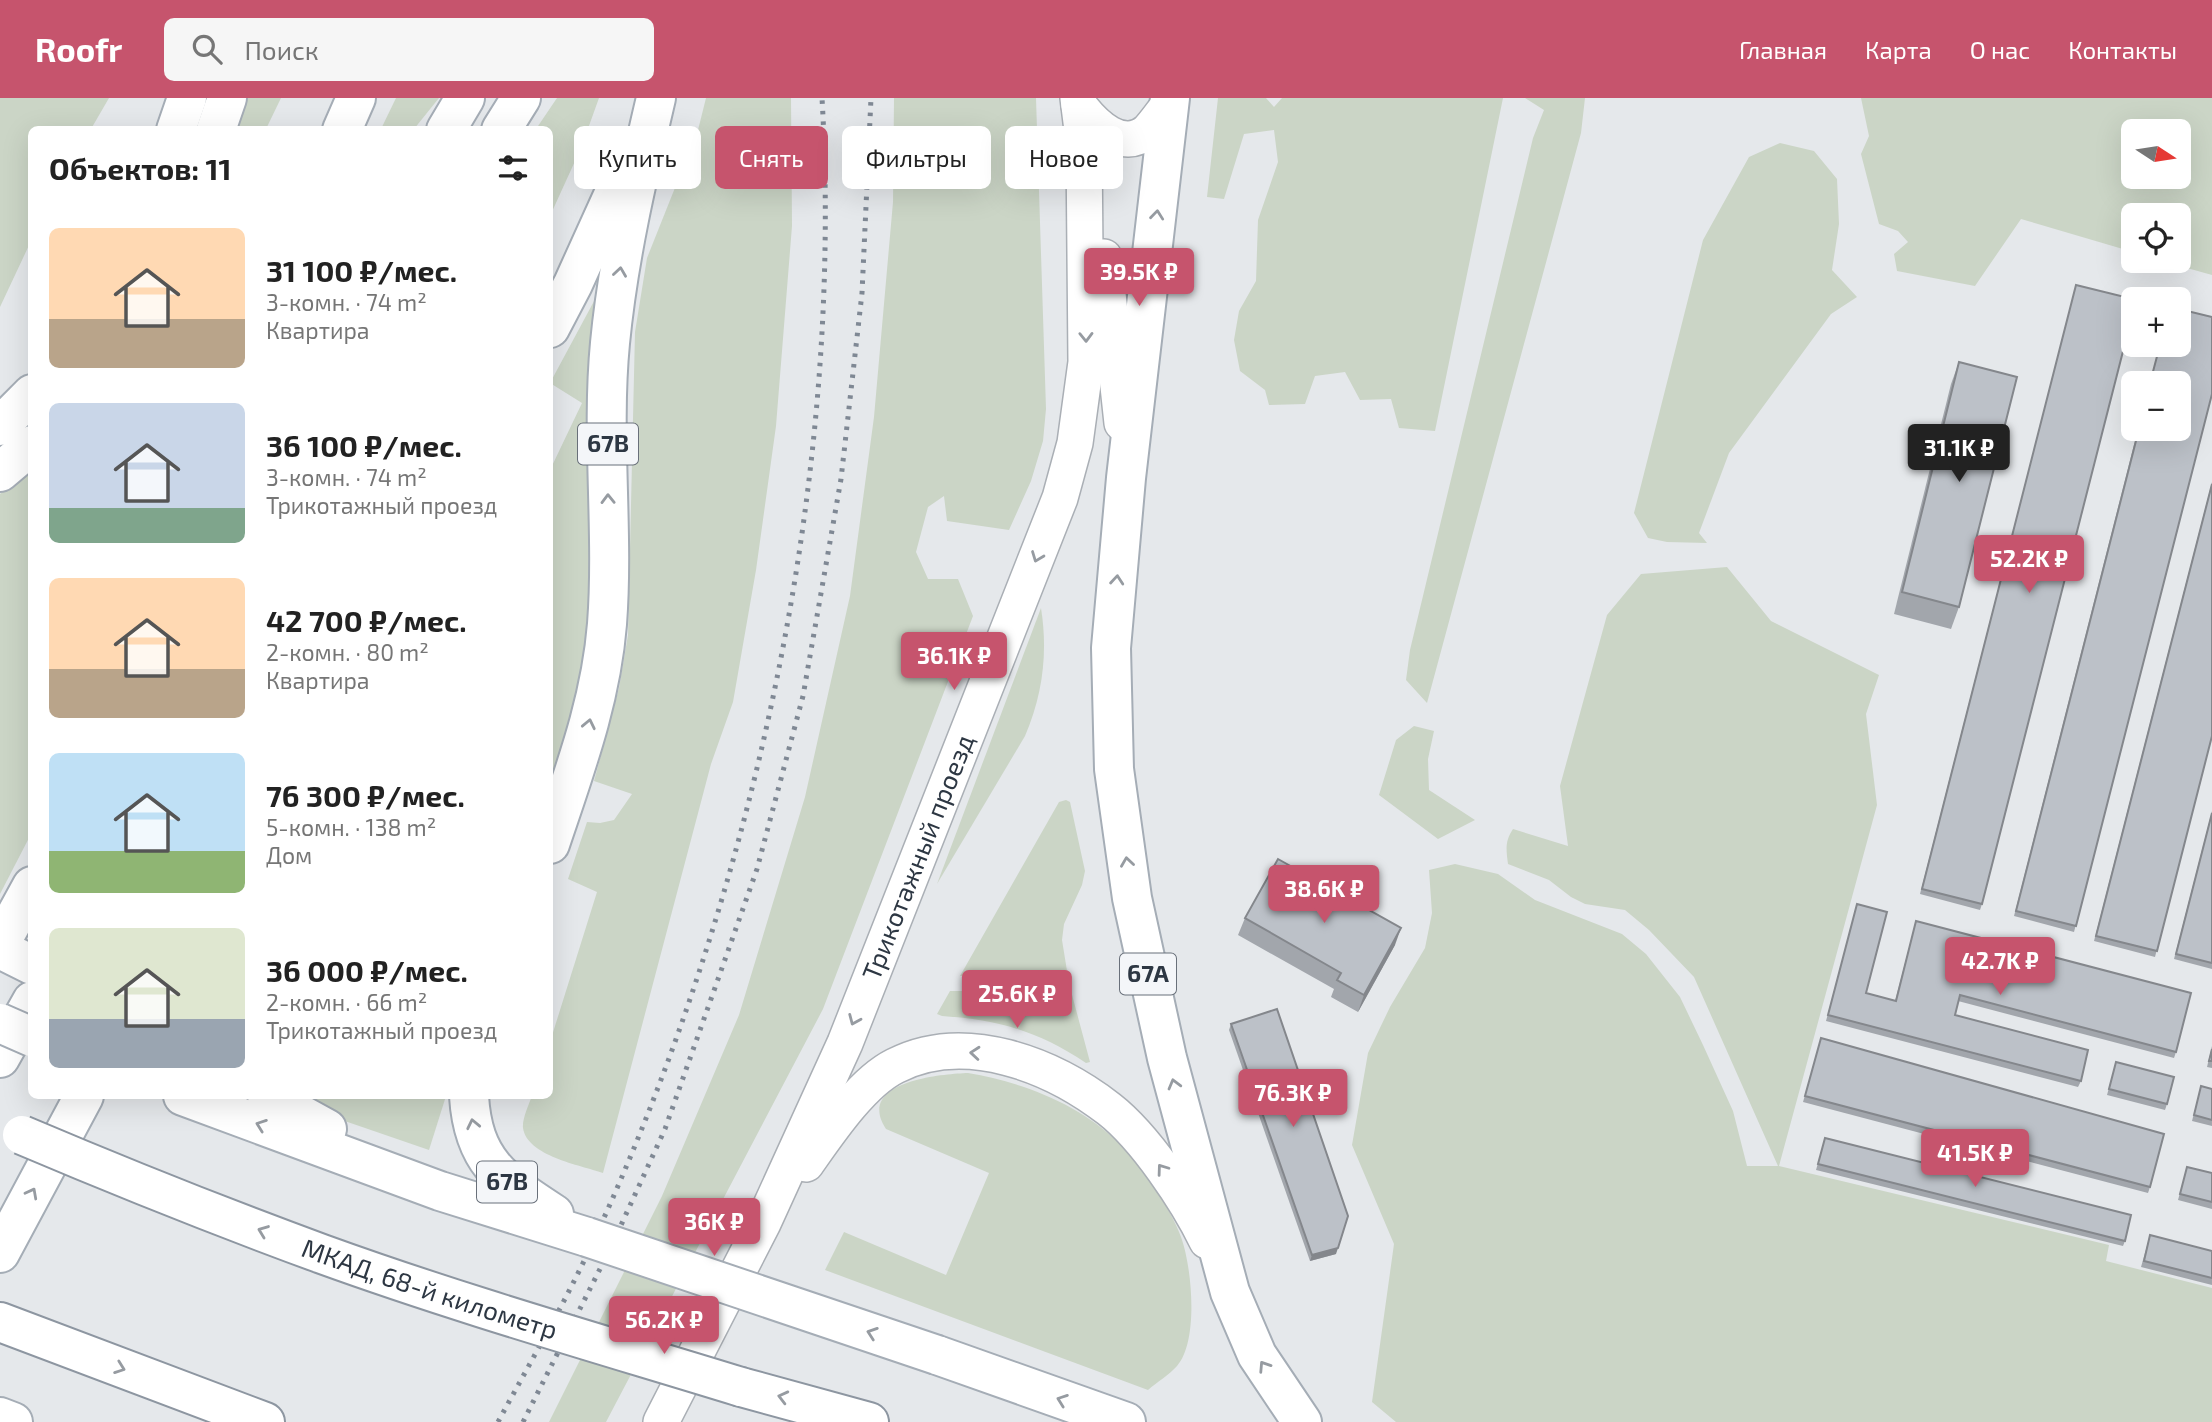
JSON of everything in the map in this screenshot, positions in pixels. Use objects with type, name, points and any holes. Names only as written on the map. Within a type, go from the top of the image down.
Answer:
[{"type":"main road","points":[[177,126],[187,98]]},
{"type":"main road","points":[[217,126],[227,98]]},
{"type":"main road","points":[[344,126],[356,98]]},
{"type":"main road","points":[[448,126],[465,98]]},
{"type":"main road","points":[[503,126],[521,98]]},
{"type":"main road","points":[[553,322],[614,195],[654,98]]},
{"type":"main road","name":"67B","points":[[553,835],[586,738],[607,626],[610,344],[623,253],[654,98]]},
{"type":"main road","points":[[1079,102],[1094,125],[1119,138],[1138,137],[1148,131],[1169,102]]},
{"type":"main road","name":"Трикотажный проезд","points":[[1079,102],[1082,126]]},
{"type":"main road","points":[[1126,478],[1169,102]]},
{"type":"main road","name":"Трикотажный проезд","points":[[661,1422],[763,1223],[887,942],[1060,498],[1075,443],[1086,362],[1084,189]]},
{"type":"main road","points":[[1091,189],[1107,281],[1126,478]]},
{"type":"main road","points":[[0,426],[28,398]]},
{"type":"main road","points":[[0,472],[28,448]]},
{"type":"main road","name":"67A","points":[[1126,478],[1111,648],[1114,769],[1132,898],[1164,1045],[1230,1292],[1257,1355],[1302,1422]]},
{"type":"main road","points":[[0,944],[28,893]]},
{"type":"main road","points":[[0,950],[28,963]]},
{"type":"main road","points":[[0,1058],[28,1008]]},
{"type":"main road","points":[[0,1023],[28,1035]]},
{"type":"main road","points":[[763,1223],[848,1106],[894,1066],[955,1051],[1004,1055],[1042,1069],[1110,1110],[1156,1160],[1192,1209],[1230,1292]]},
{"type":"main road","points":[[0,1253],[82,1099]]},
{"type":"main road","points":[[191,1099],[440,1191],[587,1237],[1126,1422]]},
{"type":"main road","points":[[272,1099],[440,1191]]},
{"type":"main road","name":"67B","points":[[470,1099],[471,1118],[486,1161],[501,1177],[587,1237]]},
{"type":"main road","name":"МКАД, 68-й километр","points":[[0,1126],[146,1187],[323,1254],[513,1317],[741,1387],[869,1422]]},
{"type":"main road","points":[[0,1322],[265,1422]]},
{"type":"main road","points":[[0,1417],[13,1422]]},
{"type":"green space","points":[[0,98],[109,98],[93,126],[28,126],[28,247],[0,307]]},
{"type":"green space","points":[[217,98],[281,98],[267,126],[206,126]]},
{"type":"green space","points":[[396,98],[439,98],[416,126],[382,126]]},
{"type":"green space","points":[[557,98],[599,98],[589,126],[574,126],[574,163],[553,209],[553,126],[538,126]]},
{"type":"green space","points":[[706,98],[791,98],[791,126],[715,126],[715,189],[792,189],[792,226],[776,426],[756,570],[733,702],[711,764],[603,1173],[556,1158],[534,1146],[527,1138],[523,1124],[531,1099],[553,1099],[553,1032],[597,892],[568,879],[587,822],[614,820],[632,794],[594,781],[619,688],[628,635],[635,332],[647,258],[674,189],[701,189],[699,126]]},
{"type":"green space","points":[[894,98],[1036,98],[1037,126],[1005,126],[1005,189],[1039,189],[1046,409],[1043,441],[1031,481],[1009,530],[947,521],[944,496],[928,507],[916,552],[928,579],[958,579],[973,616],[823,1009],[606,1422],[549,1422],[662,1196],[739,1015],[805,797],[850,596],[874,417],[893,189],[991,189],[991,126],[894,126]]},
{"type":"green space","points":[[1218,98],[1266,98],[1274,107],[1282,98],[1503,98],[1435,431],[1399,428],[1391,399],[1360,400],[1345,372],[1315,376],[1305,404],[1269,405],[1265,390],[1240,371],[1234,340],[1239,311],[1256,281],[1258,220],[1278,162],[1274,130],[1244,134],[1224,199],[1207,197]]},
{"type":"green space","points":[[1525,98],[1585,98],[1581,133],[1427,703],[1406,680],[1410,650],[1533,138],[1544,110]]},
{"type":"green space","points":[[1861,98],[2212,98],[2212,275],[2191,269],[2191,203],[2121,203],[2121,248],[2021,219],[1975,286],[1897,271],[1894,254],[1908,242],[1898,231],[1879,224],[1861,154],[1869,136]]},
{"type":"green space","points":[[1780,143],[1814,151],[1837,179],[1839,224],[1832,270],[1857,297],[1831,314],[1729,453],[1699,533],[1707,543],[1667,542],[1648,538],[1634,513],[1703,240],[1749,157]]},
{"type":"green space","points":[[600,290],[598,483],[590,613],[582,677],[569,739],[553,790],[553,464],[582,403],[553,385],[553,377]]},
{"type":"green space","points":[[28,470],[28,840],[0,894],[0,494]]},
{"type":"green space","points":[[1727,567],[1771,621],[1879,675],[1866,714],[1877,805],[1779,1166],[2109,1245],[2106,1261],[2212,1288],[2212,1422],[1396,1422],[1372,1402],[1394,1244],[1352,1145],[1368,1053],[1390,1007],[1425,948],[1432,913],[1429,870],[1455,864],[1498,874],[1535,900],[1622,934],[1646,954],[1680,997],[1703,1045],[1733,1111],[1747,1166],[1778,1166],[1694,977],[1649,930],[1625,910],[1585,904],[1549,880],[1508,864],[1507,854],[1507,841],[1513,829],[1568,846],[1560,786],[1607,615],[1641,574]]},
{"type":"green space","points":[[1041,608],[1044,657],[1040,689],[1025,736],[937,884]]},
{"type":"green space","points":[[1414,726],[1434,731],[1428,759],[1429,790],[1475,820],[1438,839],[1379,795],[1396,740]]},
{"type":"green space","points":[[1059,802],[1070,802],[1085,871],[1082,885],[1064,924],[1062,940],[1068,977],[960,976]]},
{"type":"green space","points":[[950,991],[1071,991],[1090,1062],[1086,1063],[1051,1043],[1017,1029],[937,1014]]},
{"type":"green space","points":[[968,1073],[1029,1089],[1087,1117],[1120,1144],[1137,1163],[1170,1214],[1185,1250],[1190,1284],[1191,1322],[1184,1355],[1177,1366],[1148,1390],[825,1270],[844,1232],[946,1275],[989,1173],[886,1129],[879,1113],[882,1101],[891,1091],[905,1084]]},
{"type":"green space","points":[[281,1099],[445,1099],[429,1150]]},
{"type":"building","points":[[2076,285],[2121,296],[2122,357],[1982,904],[1922,889]]},
{"type":"building","points":[[2191,312],[2212,317],[2212,394],[2076,926],[2016,911],[2136,441],[2191,441],[2191,371],[2153,371],[2157,357],[2191,357]]},
{"type":"building","points":[[1959,362],[2017,377],[1959,607],[1902,592]]},
{"type":"building","points":[[2212,484],[2212,736],[2157,951],[2096,936]]},
{"type":"building","points":[[2212,813],[2212,963],[2176,954]]},
{"type":"building","points":[[1278,859],[1401,928],[1364,995],[1337,980],[1341,973],[1245,918]]},
{"type":"building","points":[[1857,904],[1887,912],[1866,993],[1896,1001],[1916,921],[2191,993],[2176,1052],[1960,995],[1955,1015],[2088,1050],[2081,1081],[1828,1015]]},
{"type":"building","points":[[1277,1009],[1348,1216],[1338,1248],[1312,1255],[1231,1024]]},
{"type":"building","points":[[1821,1038],[2164,1134],[2150,1187],[1805,1096]]},
{"type":"building","points":[[2116,1062],[2174,1077],[2167,1104],[2109,1089]]},
{"type":"building","points":[[2201,1086],[2212,1089],[2212,1120],[2194,1115]]},
{"type":"building","points":[[1825,1138],[2131,1215],[2125,1241],[1818,1164]]},
{"type":"building","points":[[2187,1167],[2212,1173],[2212,1202],[2180,1194]]},
{"type":"building","points":[[2150,1235],[2212,1251],[2212,1278],[2144,1261]]},
{"type":"railway","points":[[498,1422],[587,1255],[654,1099],[702,962],[744,821],[777,677],[802,532],[818,386],[825,241],[822,98]]},
{"type":"railway","points":[[523,1422],[611,1247],[665,1129],[757,869],[803,696],[841,479],[862,293],[871,98]]}]
